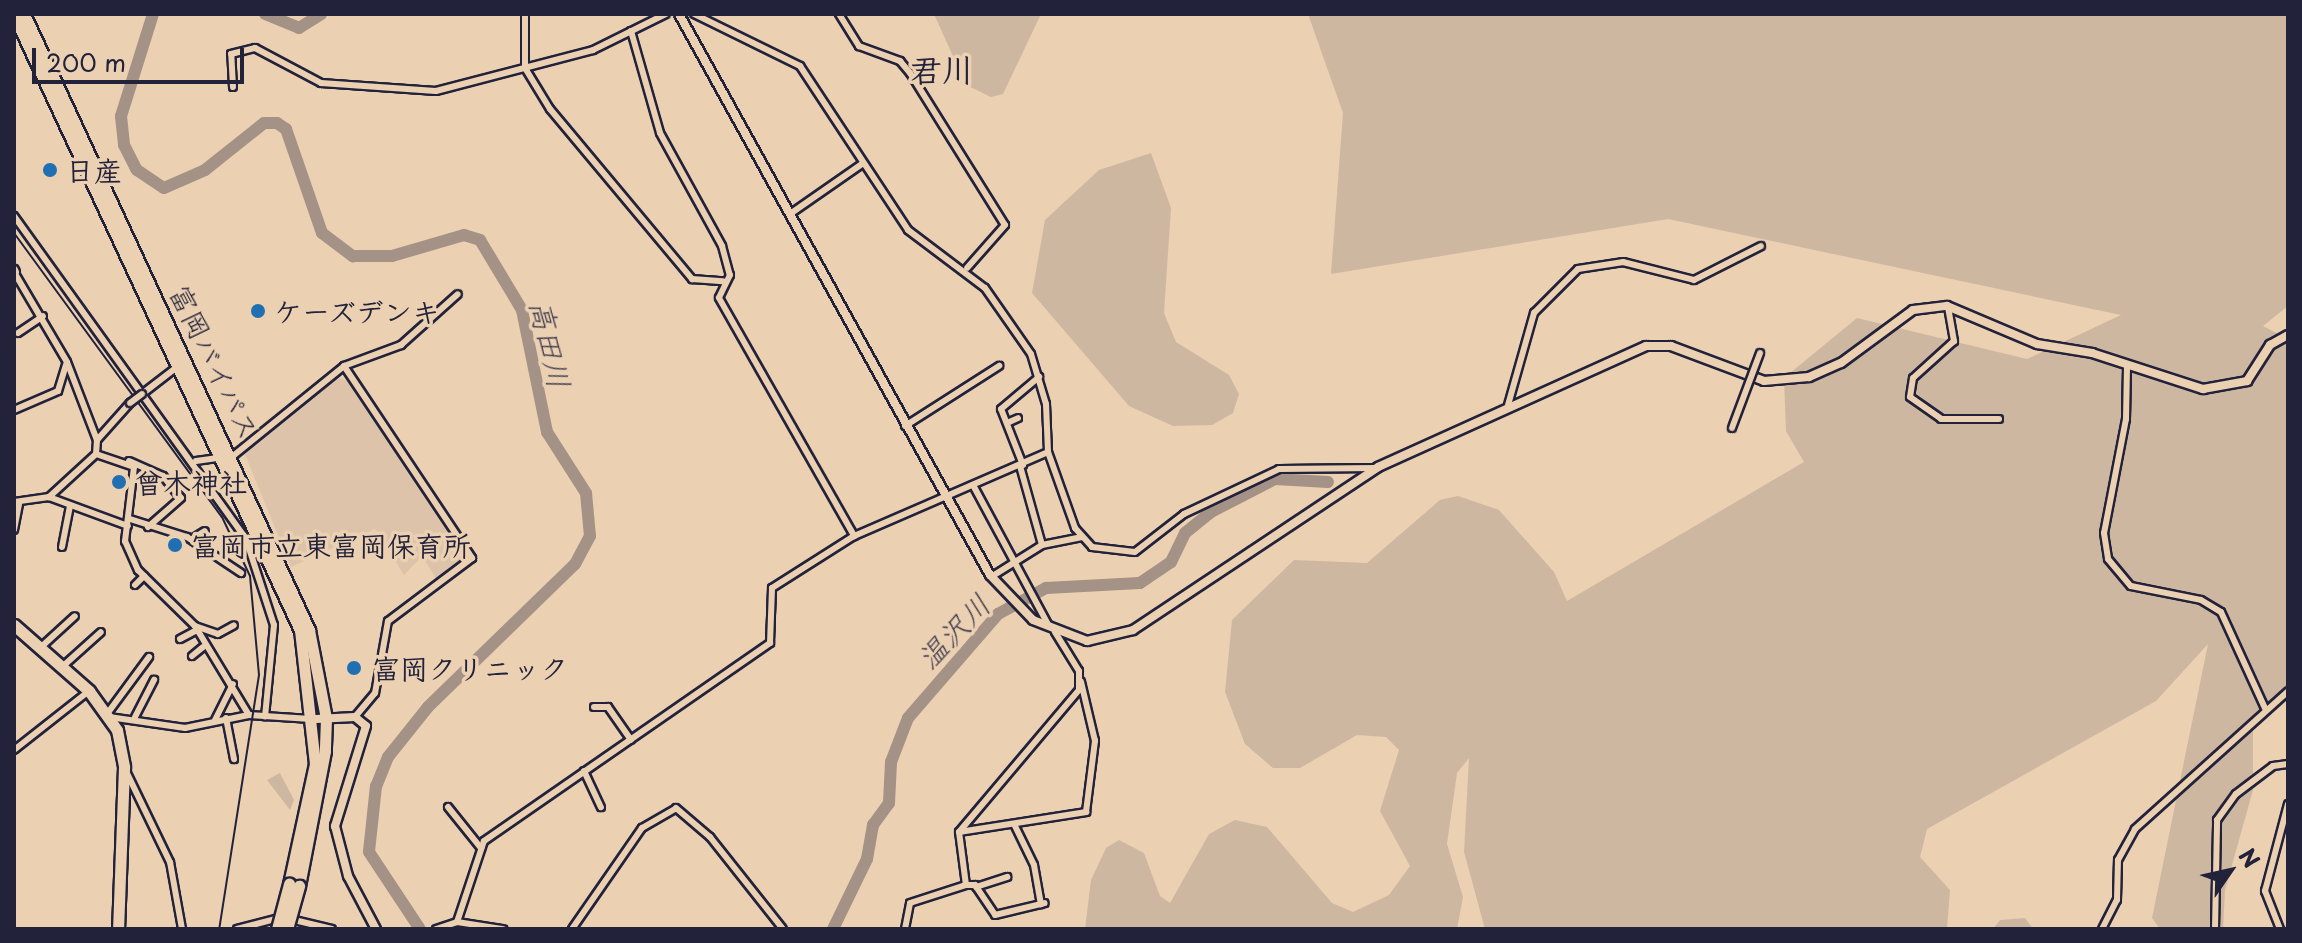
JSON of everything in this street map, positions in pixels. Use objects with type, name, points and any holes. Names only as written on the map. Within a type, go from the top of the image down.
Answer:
[{"type":"highway","name":"富岡バイパス","points":[[24,14],[227,457],[300,630],[321,718],[310,804],[287,929]]},
{"type":"highway","name":"富岡バイパス","points":[[14,15],[180,366],[227,457]]},
{"type":"highway","points":[[14,625],[89,691],[108,715],[124,767],[118,929]]},
{"type":"highway","name":"富岡バイパス","points":[[277,929],[294,885]]},
{"type":"street","points":[[525,14],[525,68],[692,279],[723,281]]},
{"type":"street","points":[[233,87],[231,54],[255,48],[301,77],[436,91],[593,50],[666,14]]},
{"type":"street","points":[[679,14],[991,577],[1019,607],[1054,632],[1087,641],[1122,636],[1378,467],[1508,405],[1646,346],[1671,346],[1764,381],[1809,377],[1862,350],[1913,310],[1947,306],[2037,344],[2127,367],[2177,386],[2229,388],[2247,381],[2270,345],[2288,335]]},
{"type":"street","points":[[694,14],[800,66],[830,101],[862,164],[908,230],[967,268],[1019,336],[1039,377],[1048,452],[1082,537]]},
{"type":"street","points":[[839,14],[859,46],[900,61],[910,73],[1005,225],[967,268]]},
{"type":"street","points":[[631,31],[660,133],[722,246],[730,270],[718,291],[725,309],[854,536]]},
{"type":"street","points":[[790,214],[862,164]]},
{"type":"street","points":[[14,216],[196,461],[236,520],[268,600],[275,660],[265,717]]},
{"type":"street","points":[[1508,405],[1534,313],[1578,269],[1623,262],[1694,280],[1761,246]]},
{"type":"street","points":[[14,271],[43,316],[67,362],[97,440],[96,454],[49,497],[16,503],[14,530]]},
{"type":"street","points":[[196,461],[227,457],[344,366],[401,345],[458,294]]},
{"type":"street","points":[[1947,306],[1954,341],[1913,378],[1910,397],[1941,419],[1999,419]]},
{"type":"street","points":[[18,333],[43,316]]},
{"type":"street","points":[[1732,428],[1760,353]]},
{"type":"street","points":[[14,410],[58,391],[67,362]]},
{"type":"street","points":[[97,440],[130,403],[180,366]]},
{"type":"street","points":[[108,715],[135,717],[185,728],[249,715],[355,717],[375,693],[388,621],[472,558],[344,366]]},
{"type":"street","points":[[905,426],[999,366]]},
{"type":"street","points":[[2127,367],[2126,419],[2104,533],[2108,559],[2131,586],[2201,600],[2221,612],[2265,708]]},
{"type":"street","points":[[1039,377],[1003,405],[1042,545]]},
{"type":"street","points":[[1007,423],[1018,418]]},
{"type":"street","points":[[457,922],[481,848],[584,771],[770,643],[767,594],[854,536],[1048,452]]},
{"type":"street","points":[[96,454],[129,461],[163,476],[181,498],[148,527]]},
{"type":"street","points":[[129,461],[137,483],[129,523],[128,556],[195,628],[203,647],[233,684],[249,715]]},
{"type":"street","points":[[991,577],[1042,545],[1082,537],[1122,555],[1262,474],[1378,467]]},
{"type":"street","points":[[959,832],[1015,826],[1086,812],[1095,741],[1081,681],[1037,608],[973,485]]},
{"type":"street","points":[[49,497],[70,506],[192,539],[241,573]]},
{"type":"street","points":[[62,547],[70,506]]},
{"type":"street","points":[[192,539],[205,531]]},
{"type":"street","points":[[135,585],[144,576]]},
{"type":"street","points":[[40,648],[75,616]]},
{"type":"street","points":[[195,628],[218,634],[234,625]]},
{"type":"street","points":[[180,639],[195,628]]},
{"type":"street","points":[[62,667],[101,632]]},
{"type":"street","points":[[192,656],[203,647]]},
{"type":"street","points":[[108,715],[149,657]]},
{"type":"street","points":[[135,717],[154,680]]},
{"type":"street","points":[[966,885],[959,832],[1081,681]]},
{"type":"street","points":[[214,721],[233,684]]},
{"type":"street","points":[[14,750],[89,691]]},
{"type":"street","points":[[2102,929],[2117,900],[2118,860],[2135,829],[2265,708],[2288,691]]},
{"type":"street","points":[[594,707],[608,707],[631,740]]},
{"type":"street","points":[[355,717],[367,734],[335,826],[348,876],[376,929]]},
{"type":"street","points":[[226,718],[234,759]]},
{"type":"street","points":[[2215,929],[2217,820],[2236,794],[2273,766],[2288,764]]},
{"type":"street","points":[[124,767],[170,862],[182,929]]},
{"type":"street","points":[[584,771],[601,807]]},
{"type":"street","points":[[2280,929],[2265,891],[2288,804]]},
{"type":"street","points":[[448,807],[481,848]]},
{"type":"street","points":[[572,929],[642,828],[676,808],[710,837],[783,929]]},
{"type":"street","points":[[976,887],[995,915],[1043,904],[1034,865],[1015,826]]},
{"type":"street","points":[[905,929],[910,903],[966,885],[976,887],[1007,877]]},
{"type":"street","points":[[237,929],[271,917],[332,929]]},
{"type":"street","points":[[444,928],[457,922],[503,929]]},
{"type":"shaded area","points":[[934,14],[1041,14],[1003,94],[991,97],[966,85]]},
{"type":"shaded area","points":[[1308,14],[2288,14],[2288,306],[2263,326],[2288,339],[2288,694],[2253,725],[2253,790],[2225,890],[2223,929],[2160,929],[2152,918],[2208,644],[2156,701],[1927,829],[1920,857],[1950,890],[1947,929],[1485,929],[1464,852],[1469,758],[1457,773],[1447,844],[1463,897],[1457,929],[1085,929],[1091,880],[1106,848],[1119,840],[1144,853],[1160,896],[1170,903],[1209,834],[1235,820],[1267,827],[1332,903],[1353,912],[1389,895],[1410,866],[1380,811],[1399,750],[1386,737],[1357,735],[1300,768],[1273,768],[1245,744],[1225,692],[1232,620],[1294,560],[1367,563],[1440,500],[1458,496],[1499,510],[1554,572],[1567,601],[1804,462],[1786,431],[1784,378],[1857,318],[2027,359],[2121,315],[1668,219],[1331,274],[1343,113]]},
{"type":"shaded area","points":[[1151,153],[1171,208],[1164,313],[1176,342],[1229,375],[1239,394],[1233,413],[1212,425],[1173,426],[1129,406],[1032,293],[1045,220],[1099,170]]},
{"type":"shaded area","points":[[335,378],[347,380],[464,552],[462,564],[437,580],[422,556],[404,575],[375,529],[291,567],[244,452]]},
{"type":"shaded area","points":[[280,773],[294,800],[290,810],[267,780]]},
{"type":"shaded area","points":[[2025,918],[2033,929],[1993,929],[2000,920]]},
{"type":"waterway","name":"高田川","points":[[153,14],[121,116],[124,145],[137,170],[164,188],[205,170],[264,123],[277,123],[286,129],[322,233],[353,256],[392,256],[464,235],[480,240],[522,310],[547,432],[586,493],[590,536],[575,564],[428,707],[388,757],[376,786],[369,852],[420,929]]},
{"type":"waterway","name":"高田川","points":[[265,14],[299,28],[321,14]]},
{"type":"waterway","name":"温沢川","points":[[833,929],[867,859],[873,825],[889,803],[891,762],[908,718],[998,614],[1046,588],[1140,583],[1171,562],[1185,533],[1211,512],[1275,479],[1328,482]]},
{"type":"railway","points":[[14,233],[222,517],[250,576],[259,675],[219,929]]},
{"type":"place","name":"日産","points":[[50,170]]},
{"type":"place","name":"ケーズデンキ","points":[[258,311]]},
{"type":"place","name":"曾木神社","points":[[119,482]]},
{"type":"place","name":"富岡市立東富岡保育所","points":[[175,545]]},
{"type":"place","name":"富岡クリニック","points":[[354,668]]},
{"type":"district","name":"君川","points":[[942,69]]}]
